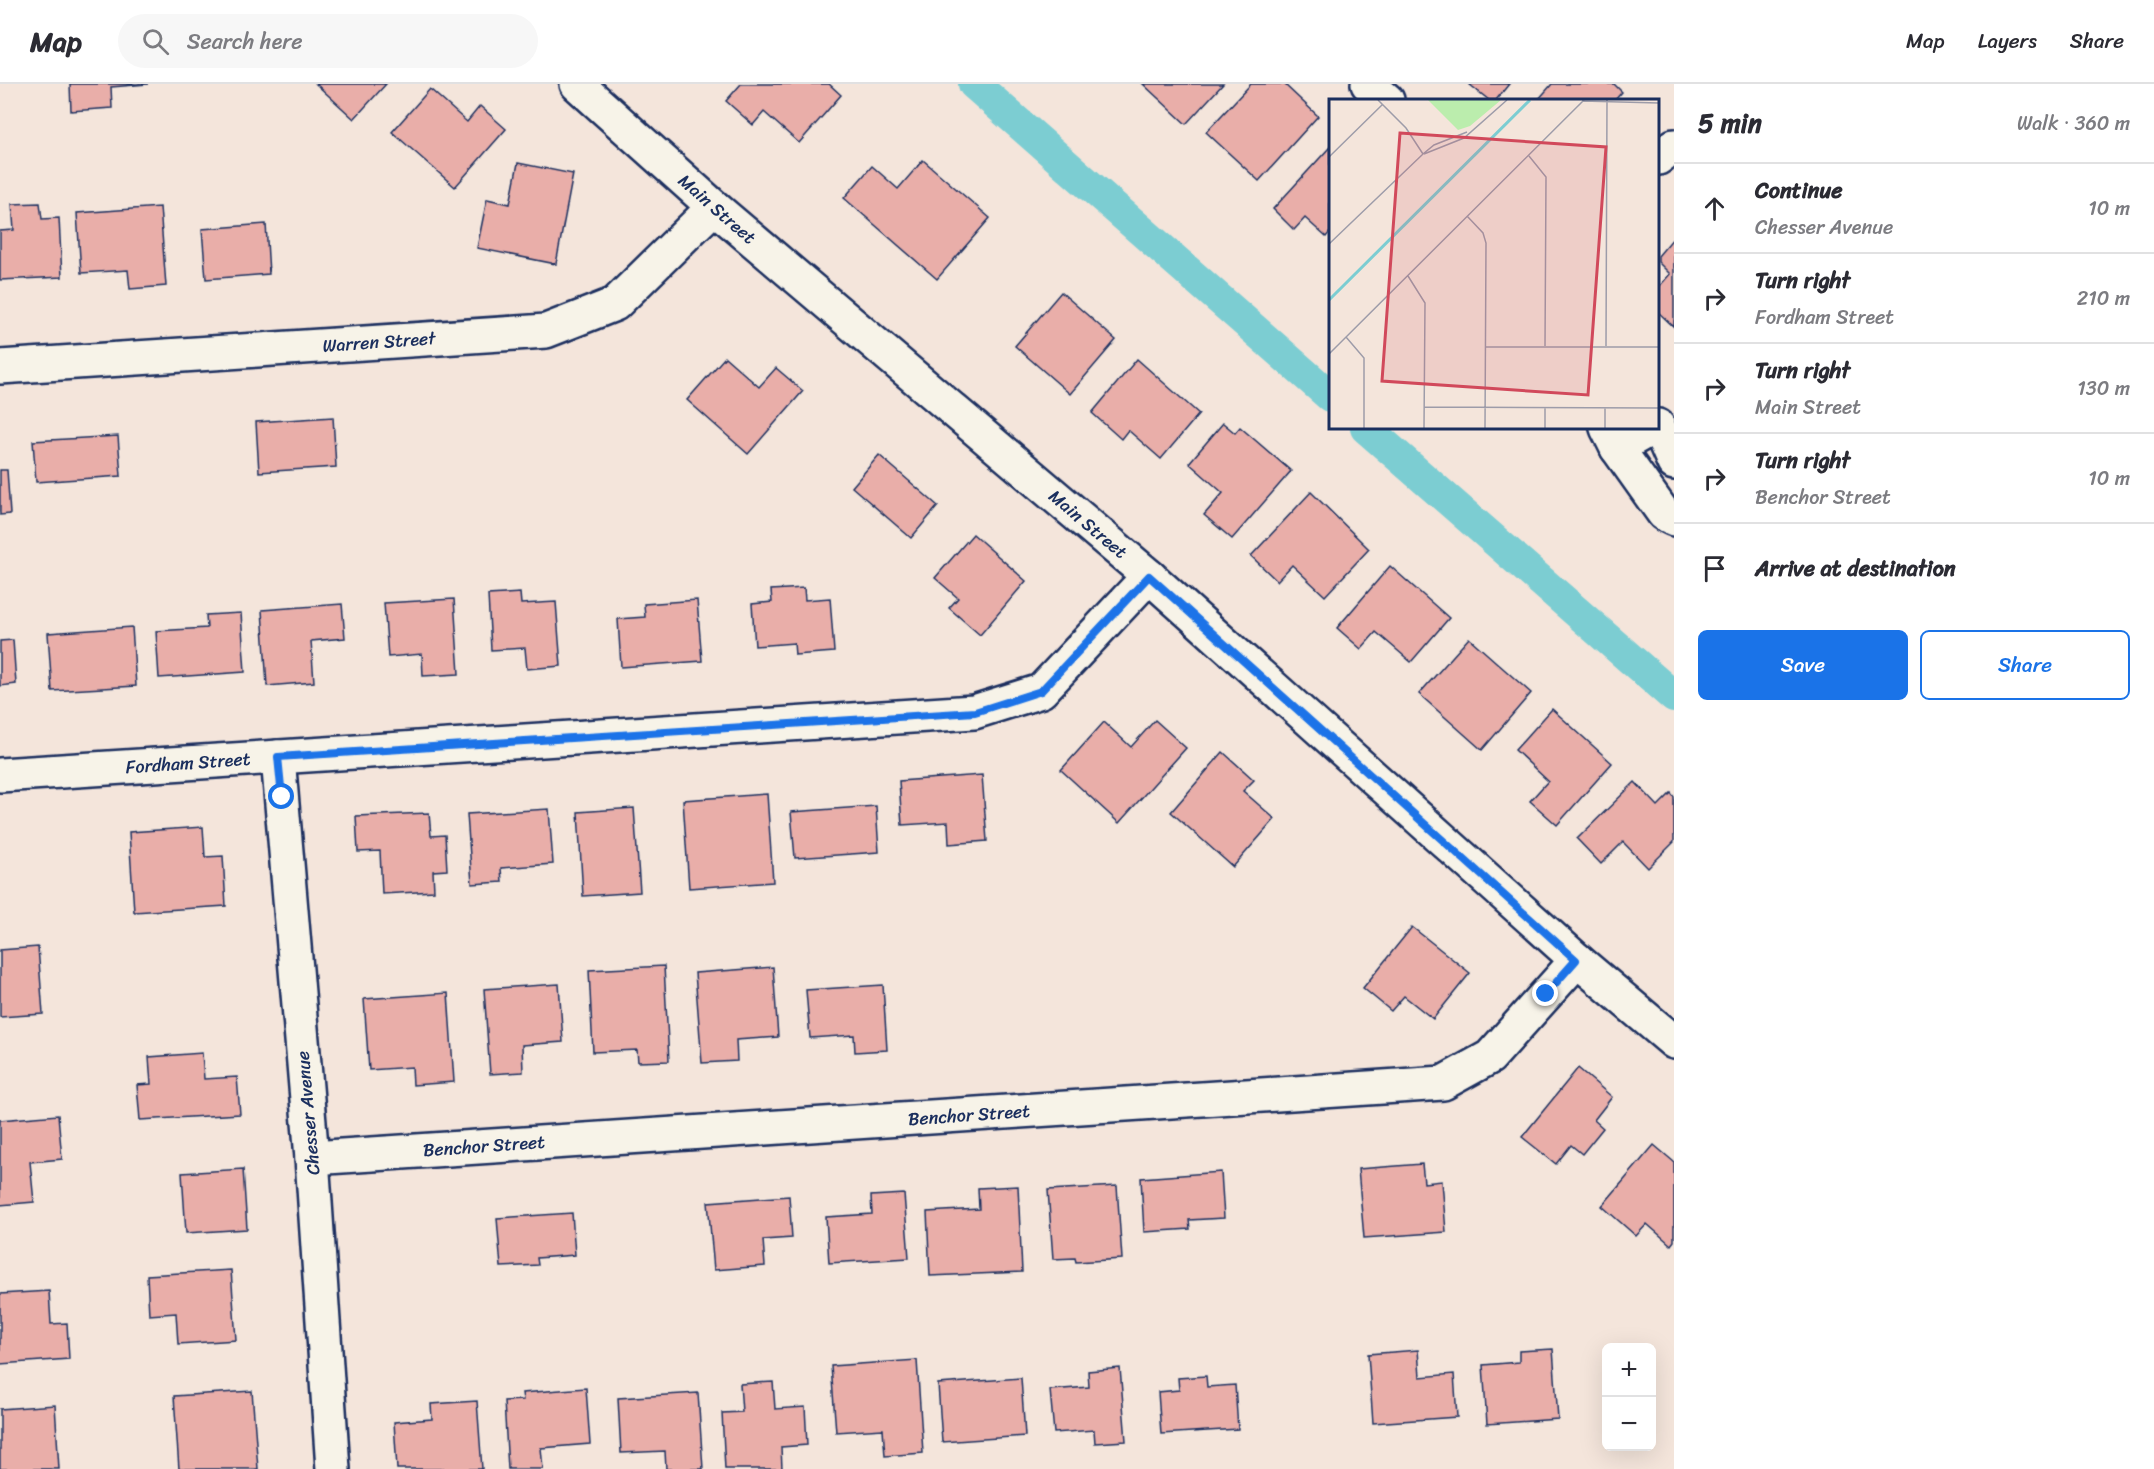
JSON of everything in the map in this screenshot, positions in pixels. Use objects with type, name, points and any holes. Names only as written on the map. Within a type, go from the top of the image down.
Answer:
[{"type":"street","name":"Main Street","points":[[577,84],[714,207],[1149,576],[1576,960],[1674,1042]]},
{"type":"street","points":[[1368,84],[1386,99]]},
{"type":"street","points":[[1659,157],[1674,146]]},
{"type":"street","name":"Warren Street","points":[[0,367],[546,331],[615,303],[714,207]]},
{"type":"street","points":[[1659,428],[1674,463]]},
{"type":"street","points":[[1648,429],[1612,438],[1664,514],[1674,519]]},
{"type":"street","name":"Fordham Street","points":[[0,775],[975,712],[1041,691],[1149,576]]},
{"type":"street","name":"Chesser Avenue","points":[[278,757],[312,1158],[333,1469]]},
{"type":"street","name":"Benchor Street","points":[[312,1158],[1443,1083],[1490,1057],[1576,960]]},
{"type":"building","points":[[70,84],[148,84],[111,87],[112,108],[71,111]]},
{"type":"building","points":[[316,84],[386,84],[354,119]]},
{"type":"building","points":[[741,84],[829,84],[841,95],[799,143],[764,112],[753,125],[726,101]]},
{"type":"building","points":[[1143,84],[1223,84],[1186,124]]},
{"type":"building","points":[[1251,84],[1284,84],[1318,116],[1259,181],[1206,132]]},
{"type":"building","points":[[1469,84],[1509,84],[1497,99],[1488,99]]},
{"type":"building","points":[[1552,84],[1614,84],[1622,92],[1616,99],[1539,99]]},
{"type":"building","points":[[430,89],[467,122],[480,106],[506,129],[455,187],[392,132]]},
{"type":"building","points":[[1329,148],[1329,233],[1326,237],[1305,218],[1294,230],[1273,209]]},
{"type":"building","points":[[923,160],[990,218],[937,279],[844,198],[872,166],[898,189]]},
{"type":"building","points":[[518,163],[573,174],[556,264],[477,248],[487,199],[510,204]]},
{"type":"building","points":[[40,203],[42,219],[59,218],[62,277],[0,280],[0,231],[14,230],[12,204]]},
{"type":"building","points":[[160,207],[166,286],[130,289],[128,270],[81,273],[77,213]]},
{"type":"building","points":[[266,224],[269,274],[206,279],[202,229]]},
{"type":"building","points":[[1674,237],[1674,327],[1659,313],[1659,287],[1670,274],[1659,263],[1659,255]]},
{"type":"building","points":[[1061,292],[1116,340],[1070,394],[1015,346]]},
{"type":"building","points":[[725,357],[759,387],[776,368],[803,391],[748,454],[687,400]]},
{"type":"building","points":[[1137,359],[1199,414],[1161,459],[1128,430],[1121,439],[1092,413]]},
{"type":"building","points":[[333,417],[336,467],[259,472],[256,422]]},
{"type":"building","points":[[1223,423],[1235,433],[1240,427],[1291,471],[1232,539],[1204,515],[1223,493],[1189,463]]},
{"type":"building","points":[[118,436],[121,476],[36,482],[33,441]]},
{"type":"building","points":[[879,455],[938,506],[911,538],[852,487]]},
{"type":"building","points":[[0,470],[7,470],[10,514],[0,515]]},
{"type":"building","points":[[1311,492],[1369,549],[1325,596],[1292,565],[1277,581],[1251,556]]},
{"type":"building","points":[[973,534],[1026,581],[980,635],[949,608],[958,598],[935,578]]},
{"type":"building","points":[[1390,566],[1449,618],[1411,662],[1376,632],[1361,649],[1337,628]]},
{"type":"building","points":[[804,588],[805,600],[830,598],[834,652],[795,655],[794,643],[755,646],[752,604],[772,602],[771,590]]},
{"type":"building","points":[[520,593],[521,604],[556,602],[561,666],[527,669],[525,648],[491,650],[488,595]]},
{"type":"building","points":[[454,599],[459,674],[423,676],[422,654],[388,657],[384,603]]},
{"type":"building","points":[[697,600],[702,661],[621,667],[618,619],[645,617],[644,604]]},
{"type":"building","points":[[342,604],[345,638],[311,641],[314,682],[267,686],[262,610]]},
{"type":"building","points":[[241,613],[245,672],[159,678],[156,631],[207,628],[206,615]]},
{"type":"building","points":[[132,627],[136,686],[52,691],[48,633]]},
{"type":"building","points":[[1469,638],[1531,693],[1482,750],[1419,694]]},
{"type":"building","points":[[13,640],[16,684],[0,686],[0,641]]},
{"type":"building","points":[[1552,709],[1612,763],[1557,825],[1530,801],[1548,781],[1515,750]]},
{"type":"building","points":[[1155,720],[1186,748],[1119,823],[1061,770],[1104,722],[1131,747]]},
{"type":"building","points":[[1223,752],[1254,780],[1243,791],[1275,819],[1233,867],[1171,812]]},
{"type":"building","points":[[982,775],[987,841],[949,844],[948,822],[902,825],[899,781]]},
{"type":"building","points":[[1635,782],[1658,806],[1671,793],[1674,797],[1674,842],[1648,868],[1623,842],[1601,864],[1577,839]]},
{"type":"building","points":[[767,794],[773,882],[689,888],[683,800]]},
{"type":"building","points":[[876,806],[879,852],[795,858],[791,812]]},
{"type":"building","points":[[634,808],[640,892],[583,896],[578,812]]},
{"type":"building","points":[[549,809],[553,864],[501,868],[502,882],[472,884],[467,814]]},
{"type":"building","points":[[429,813],[431,836],[445,835],[447,870],[433,871],[434,891],[382,894],[380,851],[358,852],[356,816]]},
{"type":"building","points":[[203,827],[205,857],[223,856],[226,906],[134,912],[129,832]]},
{"type":"building","points":[[1412,927],[1470,973],[1433,1019],[1404,996],[1391,1011],[1363,988]]},
{"type":"building","points":[[38,947],[43,1014],[0,1017],[0,950]]},
{"type":"building","points":[[664,966],[669,1061],[638,1062],[637,1050],[593,1052],[589,970]]},
{"type":"building","points":[[773,967],[778,1037],[736,1040],[737,1061],[702,1063],[695,973]]},
{"type":"building","points":[[559,984],[563,1042],[522,1045],[523,1072],[490,1074],[484,989]]},
{"type":"building","points":[[883,985],[887,1050],[855,1052],[854,1035],[810,1038],[806,990]]},
{"type":"building","points":[[448,993],[454,1082],[413,1085],[412,1067],[369,1070],[364,999]]},
{"type":"building","points":[[202,1053],[204,1079],[237,1077],[240,1114],[140,1120],[137,1085],[151,1084],[149,1057]]},
{"type":"building","points":[[1578,1068],[1612,1097],[1594,1120],[1603,1128],[1582,1154],[1571,1145],[1556,1164],[1522,1137]]},
{"type":"building","points":[[58,1115],[62,1159],[30,1162],[34,1202],[0,1205],[0,1120]]},
{"type":"building","points":[[1654,1145],[1674,1162],[1674,1241],[1671,1245],[1647,1224],[1636,1236],[1602,1206]]},
{"type":"building","points":[[1422,1164],[1424,1183],[1442,1181],[1446,1232],[1364,1238],[1358,1169]]},
{"type":"building","points":[[243,1169],[247,1229],[186,1233],[182,1173]]},
{"type":"building","points":[[1221,1172],[1224,1218],[1189,1220],[1190,1229],[1144,1232],[1141,1178]]},
{"type":"building","points":[[1018,1186],[1022,1272],[930,1276],[927,1212],[979,1209],[978,1188]]},
{"type":"building","points":[[1117,1186],[1122,1259],[1076,1262],[1075,1258],[1053,1259],[1048,1190]]},
{"type":"building","points":[[904,1194],[909,1258],[829,1263],[826,1217],[872,1214],[871,1196]]},
{"type":"building","points":[[789,1196],[792,1238],[763,1240],[765,1266],[714,1270],[708,1202]]},
{"type":"building","points":[[572,1213],[575,1255],[537,1258],[538,1265],[501,1267],[497,1218]]},
{"type":"building","points":[[231,1270],[236,1340],[178,1344],[176,1313],[149,1315],[147,1275]]},
{"type":"building","points":[[49,1291],[51,1324],[67,1323],[69,1359],[0,1364],[0,1294]]},
{"type":"building","points":[[1553,1349],[1558,1419],[1487,1424],[1483,1365],[1519,1362],[1519,1351]]},
{"type":"building","points":[[1418,1350],[1420,1377],[1454,1374],[1457,1417],[1373,1423],[1368,1354]]},
{"type":"building","points":[[917,1360],[923,1453],[885,1456],[883,1429],[836,1432],[831,1366]]},
{"type":"building","points":[[1120,1368],[1126,1441],[1095,1443],[1094,1430],[1054,1433],[1050,1390],[1089,1387],[1088,1371]]},
{"type":"building","points":[[1206,1376],[1207,1387],[1235,1385],[1238,1429],[1161,1434],[1158,1392],[1179,1390],[1178,1378]]},
{"type":"building","points":[[1021,1378],[1025,1436],[942,1442],[938,1384]]},
{"type":"building","points":[[773,1382],[775,1409],[805,1407],[807,1445],[781,1447],[782,1469],[725,1469],[722,1413],[742,1412],[740,1384]]},
{"type":"building","points":[[586,1388],[590,1444],[541,1448],[543,1469],[508,1469],[504,1401],[523,1400],[522,1393]]},
{"type":"building","points":[[252,1391],[258,1469],[179,1469],[174,1396]]},
{"type":"building","points":[[698,1393],[703,1469],[666,1469],[665,1451],[621,1453],[618,1398]]},
{"type":"building","points":[[477,1401],[482,1469],[397,1469],[394,1422],[432,1419],[431,1404]]},
{"type":"building","points":[[55,1405],[59,1469],[0,1469],[0,1409]]},
{"type":"waterway","points":[[974,84],[1329,395]]},
{"type":"waterway","points":[[1367,429],[1674,697]]},
{"type":"route","points":[[282,797],[278,757],[975,712],[1041,691],[1149,576],[1576,960],[1546,994]]}]
